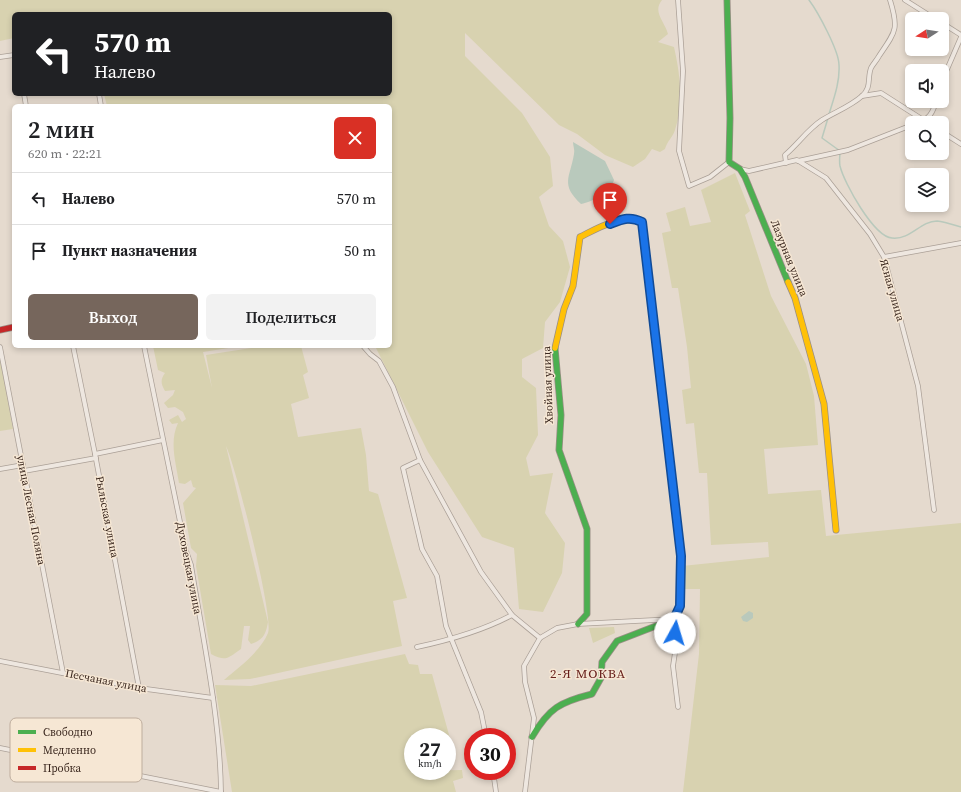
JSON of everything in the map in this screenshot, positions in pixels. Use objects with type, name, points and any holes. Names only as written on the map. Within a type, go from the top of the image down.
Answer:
[{"type":"street","points":[[678,0],[682,71],[679,152],[689,186],[710,177],[729,162]]},
{"type":"street","points":[[727,0],[730,125],[729,162]]},
{"type":"street","points":[[862,96],[870,81],[871,69],[895,32],[896,18],[890,0]]},
{"type":"street","points":[[905,0],[924,12]]},
{"type":"street","points":[[949,28],[961,36],[949,64]]},
{"type":"street","points":[[0,57],[12,55]]},
{"type":"street","points":[[786,163],[785,156],[809,130],[822,120],[862,96],[881,93],[917,116]]},
{"type":"street","points":[[729,162],[740,169],[749,171],[848,150],[905,128]]},
{"type":"street","points":[[949,136],[961,144]]},
{"type":"street","name":"Ясная улица","points":[[798,161],[826,178],[870,234],[884,257],[918,386],[934,510]]},
{"type":"street","name":"Лазурная улица","points":[[740,169],[795,298],[824,404],[836,530]]},
{"type":"street","name":"Хвойная улица","points":[[578,624],[587,614],[587,529],[559,450],[561,415],[555,345],[564,309],[573,286],[580,237],[625,218],[635,219],[642,222],[681,556],[680,606],[674,619]]},
{"type":"street","points":[[884,257],[961,243]]},
{"type":"street","points":[[0,330],[12,328]]},
{"type":"street","name":"улица Лесная Поляна","points":[[0,348],[63,673]]},
{"type":"street","name":"Рыльская улица","points":[[73,348],[96,456],[140,688]]},
{"type":"street","name":"Духовецкая улица","points":[[144,348],[186,551],[191,566],[221,764],[221,792]]},
{"type":"street","points":[[366,348],[370,354],[379,361],[393,387],[420,460],[481,572],[512,615],[540,638]]},
{"type":"street","points":[[24,471],[163,440]]},
{"type":"street","points":[[420,460],[403,468],[422,549],[437,576],[446,626],[481,712],[484,728]]},
{"type":"street","points":[[0,469],[22,465]]},
{"type":"street","points":[[417,647],[452,640],[499,622],[512,615]]},
{"type":"street","points":[[525,792],[534,718],[525,682],[524,666],[540,638],[557,628],[578,624],[674,619]]},
{"type":"street","points":[[674,619],[676,646],[673,666],[678,707]]},
{"type":"street","points":[[532,736],[543,717],[557,704],[592,694],[601,678],[602,662],[617,641],[674,619]]},
{"type":"street","name":"Песчаная улица","points":[[0,661],[140,688],[212,698]]},
{"type":"street","points":[[0,748],[10,750]]},
{"type":"street","points":[[142,776],[221,792]]},
{"type":"street","points":[[494,780],[496,792]]},
{"type":"shaded area","points":[[0,0],[662,0],[658,9],[668,34],[658,42],[674,47],[680,88],[678,120],[674,132],[665,149],[660,152],[652,149],[645,159],[633,167],[605,155],[577,134],[559,125],[465,33],[465,56],[522,113],[550,157],[553,186],[539,197],[549,226],[563,241],[570,267],[560,302],[545,322],[543,348],[522,359],[522,377],[536,388],[538,435],[526,458],[530,476],[553,473],[545,513],[565,543],[562,573],[543,612],[519,609],[514,548],[482,537],[428,452],[376,348],[392,348],[392,104],[106,104],[104,96],[392,96],[392,12],[12,12],[12,38],[0,41]]},
{"type":"shaded area","points":[[573,142],[605,161],[614,180],[609,188],[601,195],[591,201],[581,204],[570,191],[568,180],[574,152]]},
{"type":"shaded area","points":[[735,173],[750,211],[745,215],[771,296],[806,364],[814,396],[818,445],[764,449],[768,494],[821,490],[826,536],[961,523],[961,792],[683,792],[699,654],[700,589],[683,589],[682,566],[769,557],[768,542],[711,545],[707,473],[699,473],[694,423],[686,424],[682,390],[691,388],[687,347],[678,288],[672,288],[662,233],[671,231],[666,213],[685,207],[690,226],[711,222],[701,190]]},
{"type":"shaded area","points":[[153,348],[228,348],[203,352],[212,388],[206,355],[252,348],[302,348],[308,372],[303,375],[309,398],[291,404],[298,437],[361,428],[366,455],[369,491],[378,494],[407,598],[393,601],[402,646],[250,679],[224,680],[260,647],[268,633],[268,622],[264,636],[251,644],[248,640],[250,626],[244,626],[241,649],[233,655],[227,658],[220,658],[211,654],[196,566],[197,554],[191,548],[183,503],[196,488],[193,487],[191,480],[185,484],[179,483],[174,445],[175,430],[178,423],[172,424],[169,420],[178,415],[182,422],[186,419],[183,412],[175,407],[168,408],[164,403],[173,395],[175,390],[165,391],[162,380],[165,373],[158,370]],"holes":[[[226,446],[238,482],[253,541],[260,572],[268,622]]]},
{"type":"shaded area","points":[[0,356],[13,429],[0,431]]},
{"type":"shaded area","points":[[749,611],[753,613],[753,618],[747,622],[743,621],[741,617]]},
{"type":"shaded area","points":[[614,627],[615,633],[593,643],[589,628]]},
{"type":"shaded area","points":[[405,654],[409,664],[418,665],[420,674],[432,674],[447,728],[404,728],[404,780],[456,780],[456,770],[462,770],[463,778],[453,781],[456,792],[232,792],[215,685],[251,686]]},
{"type":"waterway","points":[[809,0],[827,32],[838,59],[838,84],[829,114]]},
{"type":"waterway","points":[[828,118],[822,138],[840,151],[840,166],[847,184],[853,196],[877,229],[892,238],[899,238],[910,234],[925,224],[931,222],[937,221],[961,227]]},
{"type":"traffic: fast","points":[[727,0],[730,118],[729,162],[740,169],[745,177],[788,282]]},
{"type":"traffic: fast","points":[[555,348],[561,415],[559,450],[587,529],[587,614],[578,624]]},
{"type":"traffic: fast","points":[[532,737],[544,719],[556,708],[563,703],[592,694],[601,678],[602,662],[617,641],[674,619],[680,606],[681,556],[666,427]]},
{"type":"traffic: slow","points":[[555,348],[564,309],[573,286],[580,237],[602,226],[625,220],[642,222],[652,305]]},
{"type":"traffic: slow","points":[[788,282],[795,298],[824,404],[836,530]]},
{"type":"traffic: jam","points":[[652,305],[666,427]]},
{"type":"traffic: jam","points":[[0,330],[12,327]]},
{"type":"district","name":"2-Я МОКВА","points":[[588,673]]},
{"type":"route","points":[[610,224],[625,218],[635,219],[642,222],[648,285],[681,556],[680,606],[674,619],[675,633]]}]
